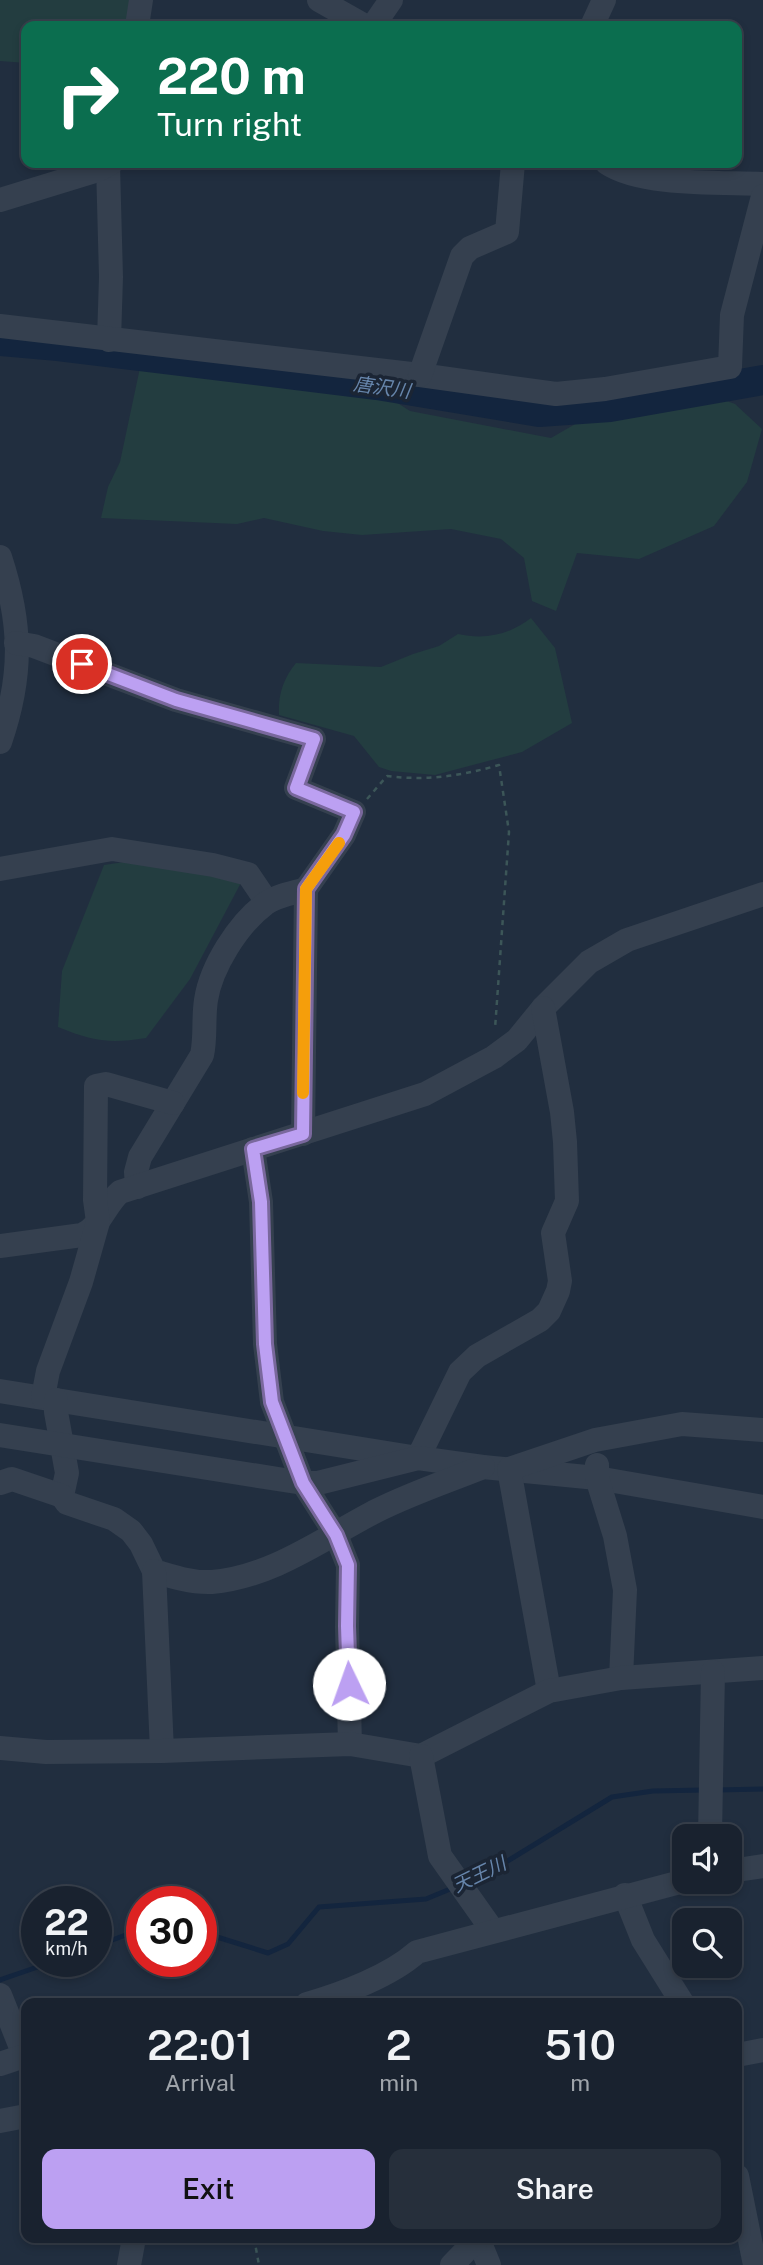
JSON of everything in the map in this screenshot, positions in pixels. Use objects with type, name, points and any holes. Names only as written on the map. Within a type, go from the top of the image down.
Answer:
[{"type":"street","points":[[139,21],[141,0]]},
{"type":"street","points":[[319,0],[356,21]]},
{"type":"street","points":[[376,21],[391,0]]},
{"type":"street","points":[[594,21],[604,0]]},
{"type":"street","points":[[0,200],[97,168]]},
{"type":"street","points":[[108,340],[111,277],[109,168]]},
{"type":"street","points":[[420,375],[461,256],[470,248],[507,232],[513,168]]},
{"type":"street","points":[[619,168],[662,180],[763,184]]},
{"type":"street","points":[[0,326],[420,375],[556,394],[606,389],[730,367],[732,316],[763,196]]},
{"type":"street","points":[[0,557],[12,593],[16,643],[16,683],[0,742]]},
{"type":"street","points":[[16,643],[34,646],[176,700],[314,739],[296,788],[354,812],[344,835],[306,889],[303,1134]]},
{"type":"street","points":[[0,869],[112,849],[212,865],[247,874],[267,902]]},
{"type":"street","points":[[137,1187],[136,1171],[140,1157],[202,1055],[205,1001],[211,981],[236,932],[267,902],[306,889]]},
{"type":"street","points":[[0,1246],[82,1235],[94,1228],[111,1200],[120,1192],[425,1094],[494,1057],[517,1040],[543,1008],[589,962],[627,940],[763,894]]},
{"type":"street","points":[[0,1435],[303,1483],[318,1483],[418,1458],[460,1372],[477,1356],[540,1320],[549,1311],[558,1291],[560,1281],[553,1233],[566,1201],[565,1154],[562,1112],[543,1008]]},
{"type":"street","points":[[62,1496],[67,1473],[49,1398],[48,1371],[81,1282],[98,1222],[95,1200],[96,1086],[106,1084],[173,1103]]},
{"type":"street","points":[[253,1149],[261,1202],[265,1344],[272,1402],[303,1483],[336,1535],[348,1565],[350,1744]]},
{"type":"street","points":[[0,1391],[418,1458],[597,1478],[763,1507]]},
{"type":"street","points":[[509,1469],[595,1440],[682,1424],[763,1430]]},
{"type":"street","points":[[595,1440],[597,1478],[615,1536],[625,1590],[621,1678]]},
{"type":"street","points":[[154,1571],[181,1580],[211,1582],[234,1578],[305,1552],[379,1510],[483,1467]]},
{"type":"street","points":[[509,1469],[549,1692]]},
{"type":"street","points":[[0,1483],[12,1479],[62,1496],[67,1503],[114,1519],[131,1531],[146,1552],[154,1571],[162,1751]]},
{"type":"street","points":[[0,1748],[46,1752],[162,1751],[350,1744],[421,1756],[549,1692],[621,1678],[763,1668]]},
{"type":"street","points":[[710,1824],[713,1672]]},
{"type":"street","points":[[421,1756],[440,1856],[493,1931]]},
{"type":"street","points":[[742,1869],[763,1866]]},
{"type":"street","points":[[324,1998],[402,1964],[418,1952],[672,1884]]},
{"type":"street","points":[[625,1895],[643,1940],[679,1998]]},
{"type":"street","points":[[1,1999],[21,2048]]},
{"type":"street","points":[[742,2054],[763,2050]]},
{"type":"street","points":[[0,2064],[21,2059]]},
{"type":"street","points":[[0,2121],[21,2117]]},
{"type":"street","points":[[742,2201],[755,2265]]},
{"type":"street","points":[[129,2265],[133,2243]]},
{"type":"street","points":[[452,2265],[473,2243]]},
{"type":"street","points":[[480,2243],[489,2265]]},
{"type":"path","points":[[354,812],[387,776],[443,778],[466,775],[499,765],[509,832],[494,1057]]},
{"type":"path","points":[[255,2243],[259,2265]]},
{"type":"green space","points":[[0,0],[134,0],[130,21],[21,21],[21,63],[0,61]]},
{"type":"green space","points":[[141,363],[363,381],[410,411],[551,438],[610,404],[699,391],[735,404],[762,429],[747,482],[714,526],[639,559],[577,553],[556,611],[532,601],[524,558],[501,539],[451,529],[362,535],[323,531],[264,518],[237,524],[101,518],[108,487],[120,462]]},
{"type":"green space","points":[[531,618],[555,648],[572,723],[522,752],[435,775],[391,771],[379,767],[354,736],[279,715],[282,688],[296,663],[381,667],[439,646],[458,634],[496,635],[514,629]]},
{"type":"green space","points":[[144,859],[244,877],[190,979],[146,1038],[101,1040],[58,1027],[62,971],[104,865]]},
{"type":"waterway","name":"唐沢川","points":[[0,341],[377,385],[539,412],[610,407],[763,380]]},
{"type":"waterway","name":"天王川","points":[[717,1790],[763,1789]]},
{"type":"waterway","name":"天王川","points":[[467,1881],[488,1873],[612,1797],[653,1791],[704,1790]]},
{"type":"waterway","name":"天王川","points":[[217,1937],[268,1953],[288,1944],[319,1907],[426,1899],[455,1887]]},
{"type":"waterway","name":"天王川","points":[[112,1940],[126,1935]]},
{"type":"waterway","name":"天王川","points":[[0,1980],[21,1973]]},
{"type":"slow traffic","points":[[303,1093],[306,889],[339,843]]},
{"type":"route","points":[[82,664],[176,700],[314,739],[296,788],[354,812],[344,835],[306,889],[303,1134],[253,1149],[261,1202],[265,1344],[272,1402],[303,1483],[336,1535],[348,1565],[349,1684]]}]
